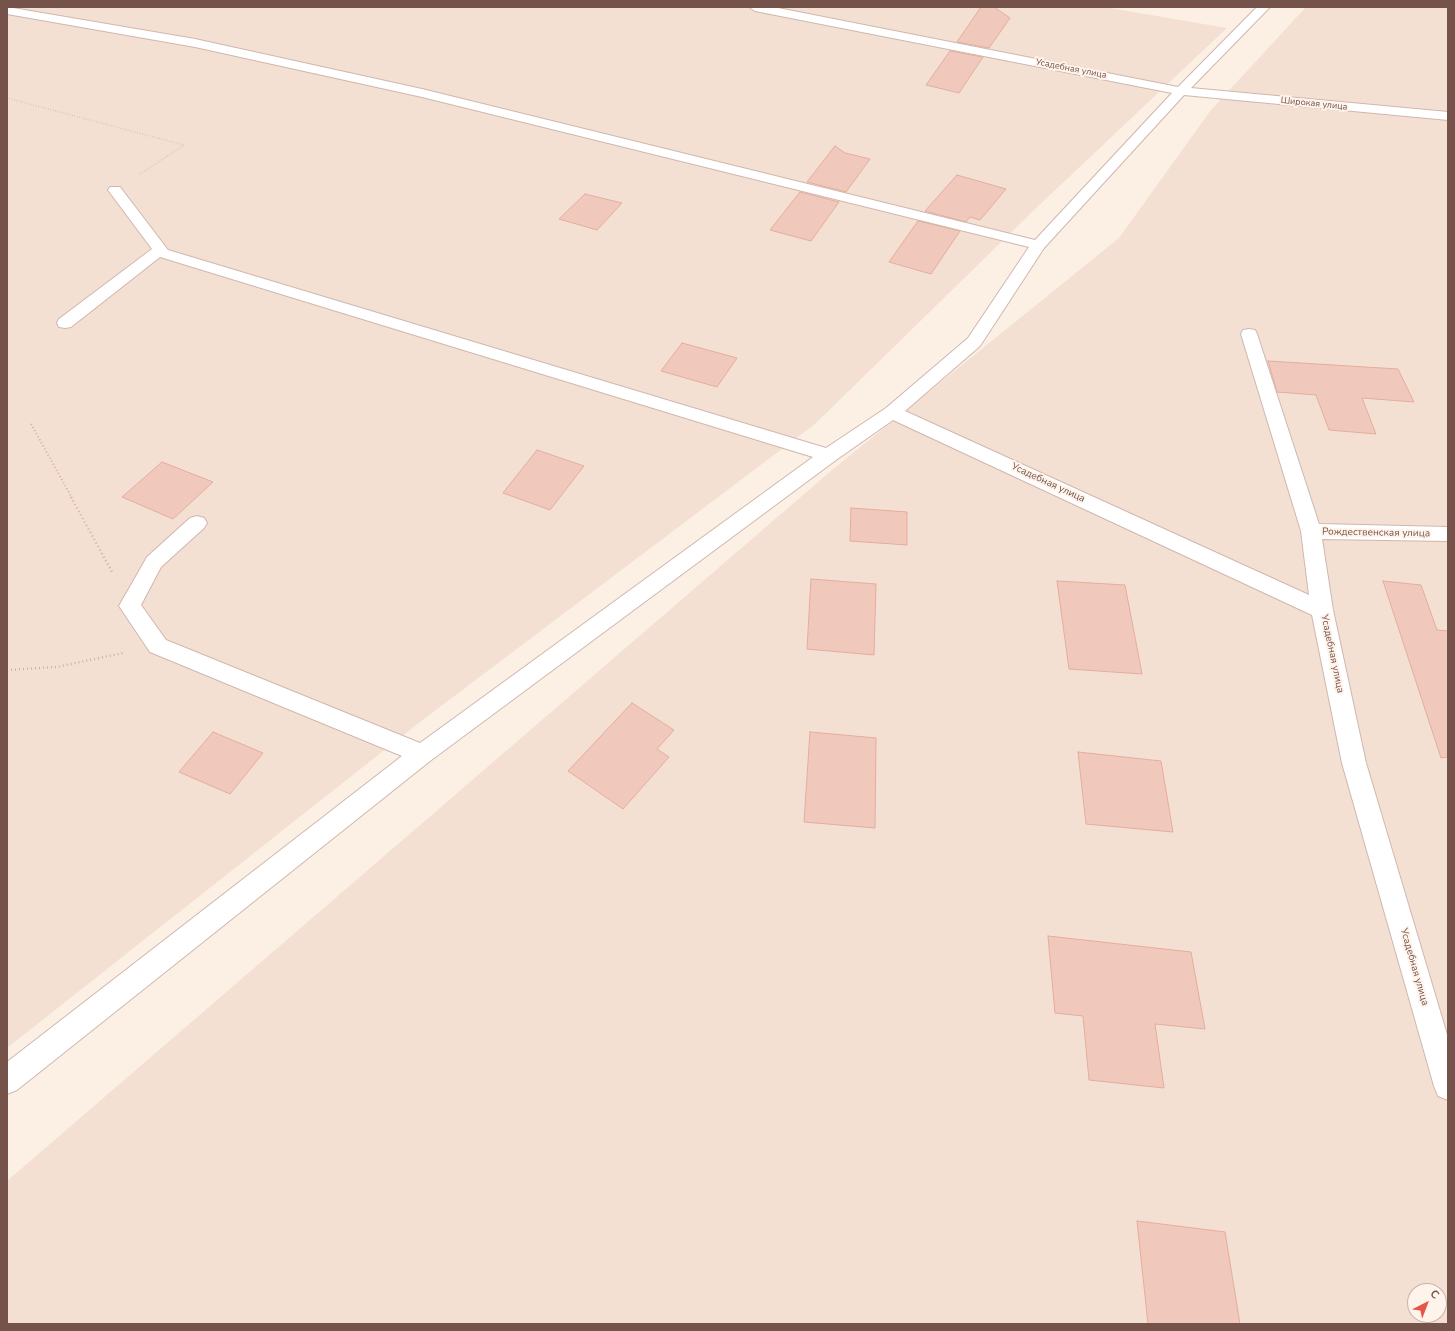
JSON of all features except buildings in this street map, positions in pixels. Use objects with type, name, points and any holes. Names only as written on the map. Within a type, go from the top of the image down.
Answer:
[{"type":"street","name":"Усадебная улица","points":[[755,7],[1181,91]]},
{"type":"street","points":[[7,1080],[422,754],[829,455],[892,412],[974,342],[1038,245],[1181,91],[1250,14],[1264,7]]},
{"type":"street","points":[[7,10],[195,43],[422,93],[1038,245]]},
{"type":"street","name":"Широкая улица","points":[[1181,91],[1448,116]]},
{"type":"street","points":[[115,190],[163,253],[208,268],[829,455]]},
{"type":"street","points":[[65,323],[160,250]]},
{"type":"street","points":[[1249,334],[1311,531]]},
{"type":"street","name":"Усадебная улица","points":[[892,412],[1322,610],[1354,763],[1448,1086]]},
{"type":"street","points":[[197,523],[154,562],[130,606],[158,646],[422,754]]},
{"type":"street","name":"Рождественская улица","points":[[1322,610],[1311,531],[1448,534]]},
{"type":"path","points":[[7,98],[184,145],[115,190]]},
{"type":"path","points":[[31,424],[130,606]]},
{"type":"path","points":[[7,670],[57,667],[158,646]]},
{"type":"shaded area","points":[[7,7],[1104,7],[1227,28],[1033,211],[815,424],[420,722],[7,1048]]},
{"type":"shaded area","points":[[1306,7],[1448,7],[1448,1324],[7,1324],[7,1181],[832,470],[1119,238],[1211,110]]}]
